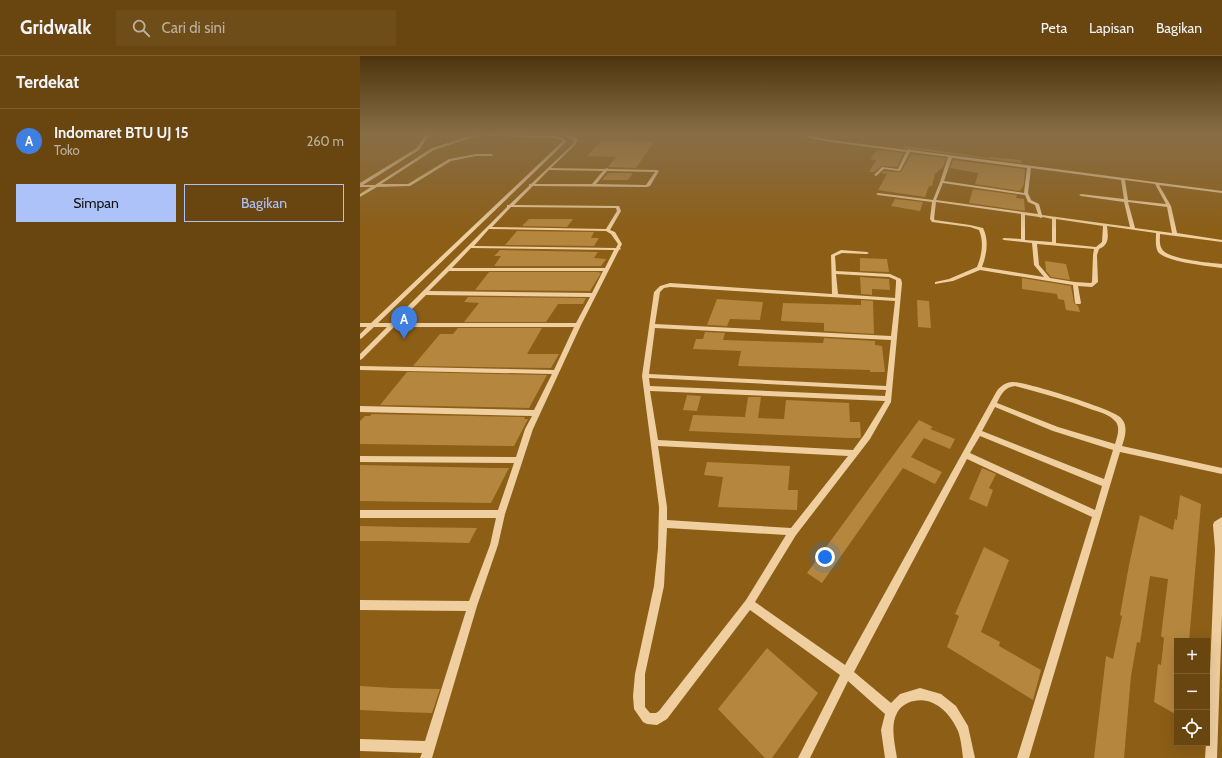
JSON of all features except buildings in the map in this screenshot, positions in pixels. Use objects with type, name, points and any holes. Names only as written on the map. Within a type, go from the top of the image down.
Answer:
[{"type":"street","points":[[360,185],[389,167]]},
{"type":"street","points":[[360,196],[406,167]]},
{"type":"street","points":[[360,185],[409,185],[439,167]]},
{"type":"street","points":[[360,358],[450,269],[488,228],[551,167]]},
{"type":"street","points":[[876,175],[883,168],[899,170],[901,167]]},
{"type":"street","points":[[947,167],[934,201],[932,219],[934,221],[981,229],[984,234],[984,248],[983,261],[979,268]]},
{"type":"street","points":[[1020,167],[1222,192]]},
{"type":"street","points":[[360,337],[537,168],[657,171],[647,186],[520,185]]},
{"type":"street","points":[[1029,168],[1026,193],[1030,202],[1037,204],[1041,217]]},
{"type":"street","points":[[593,185],[607,169]]},
{"type":"street","points":[[1123,180],[1126,201],[1133,229]]},
{"type":"street","points":[[942,182],[1026,193]]},
{"type":"street","points":[[1157,184],[1169,206],[1175,235]]},
{"type":"street","points":[[878,194],[1222,241]]},
{"type":"street","points":[[1081,195],[1169,206]]},
{"type":"street","points":[[499,205],[618,207],[619,211],[608,230]]},
{"type":"street","points":[[1022,214],[1023,241]]},
{"type":"street","points":[[1054,218],[1054,244]]},
{"type":"street","points":[[1004,239],[1097,248],[1103,246],[1105,243],[1105,226]]},
{"type":"street","points":[[360,745],[427,752],[472,606],[494,545],[502,514],[535,413],[578,325],[619,249],[620,244],[618,239],[608,230],[488,228]]},
{"type":"street","points":[[1158,233],[1158,248],[1162,253],[1177,258],[1222,266]]},
{"type":"street","points":[[466,235],[481,236]]},
{"type":"street","points":[[1034,242],[1037,265],[1048,279]]},
{"type":"street","points":[[470,248],[619,249]]},
{"type":"street","points":[[937,283],[951,280],[979,268],[1075,284],[1092,285],[1095,282],[1095,255],[1097,248]]},
{"type":"street","points":[[835,296],[833,257],[836,252],[867,253]]},
{"type":"street","points":[[450,269],[607,270]]},
{"type":"street","points":[[833,272],[895,277],[899,283],[889,399],[881,416],[855,453],[793,532],[749,603],[663,715],[657,719],[652,719],[643,715],[640,709],[639,686],[659,586],[663,524],[663,507],[645,376],[657,292],[659,289],[667,286],[897,300]]},
{"type":"street","points":[[1075,284],[1078,303]]},
{"type":"street","points":[[425,293],[594,295]]},
{"type":"street","points":[[360,325],[578,325]]},
{"type":"street","points":[[652,326],[894,338]]},
{"type":"street","points":[[360,368],[555,372]]},
{"type":"street","points":[[645,376],[889,388]]},
{"type":"street","points":[[760,393],[761,382]]},
{"type":"street","points":[[804,758],[847,673],[993,404],[1003,387],[1008,384],[1015,384],[1103,410],[1118,419],[1121,425],[1122,434],[1023,758]]},
{"type":"street","points":[[646,388],[889,399]]},
{"type":"street","points":[[993,404],[1056,429],[1118,448],[1222,472]]},
{"type":"street","points":[[360,409],[535,413]]},
{"type":"street","points":[[978,432],[1107,484]]},
{"type":"street","points":[[654,443],[855,453]]},
{"type":"street","points":[[966,455],[1097,515]]},
{"type":"street","points":[[360,459],[519,460]]},
{"type":"street","points":[[360,514],[502,514]]},
{"type":"street","points":[[1211,758],[1219,643],[1216,586],[1220,548],[1217,525],[1222,521]]},
{"type":"street","points":[[663,524],[793,532]]},
{"type":"street","points":[[749,603],[847,673],[891,711]]},
{"type":"street","points":[[360,605],[472,606]]},
{"type":"street","points":[[892,758],[886,742],[886,725],[891,711],[899,701],[909,695],[921,694],[933,696],[946,703],[956,714],[964,727],[968,742],[969,758]]},
{"type":"place","name":"Indomaret BTU UJ 15","points":[[404,339]]}]
